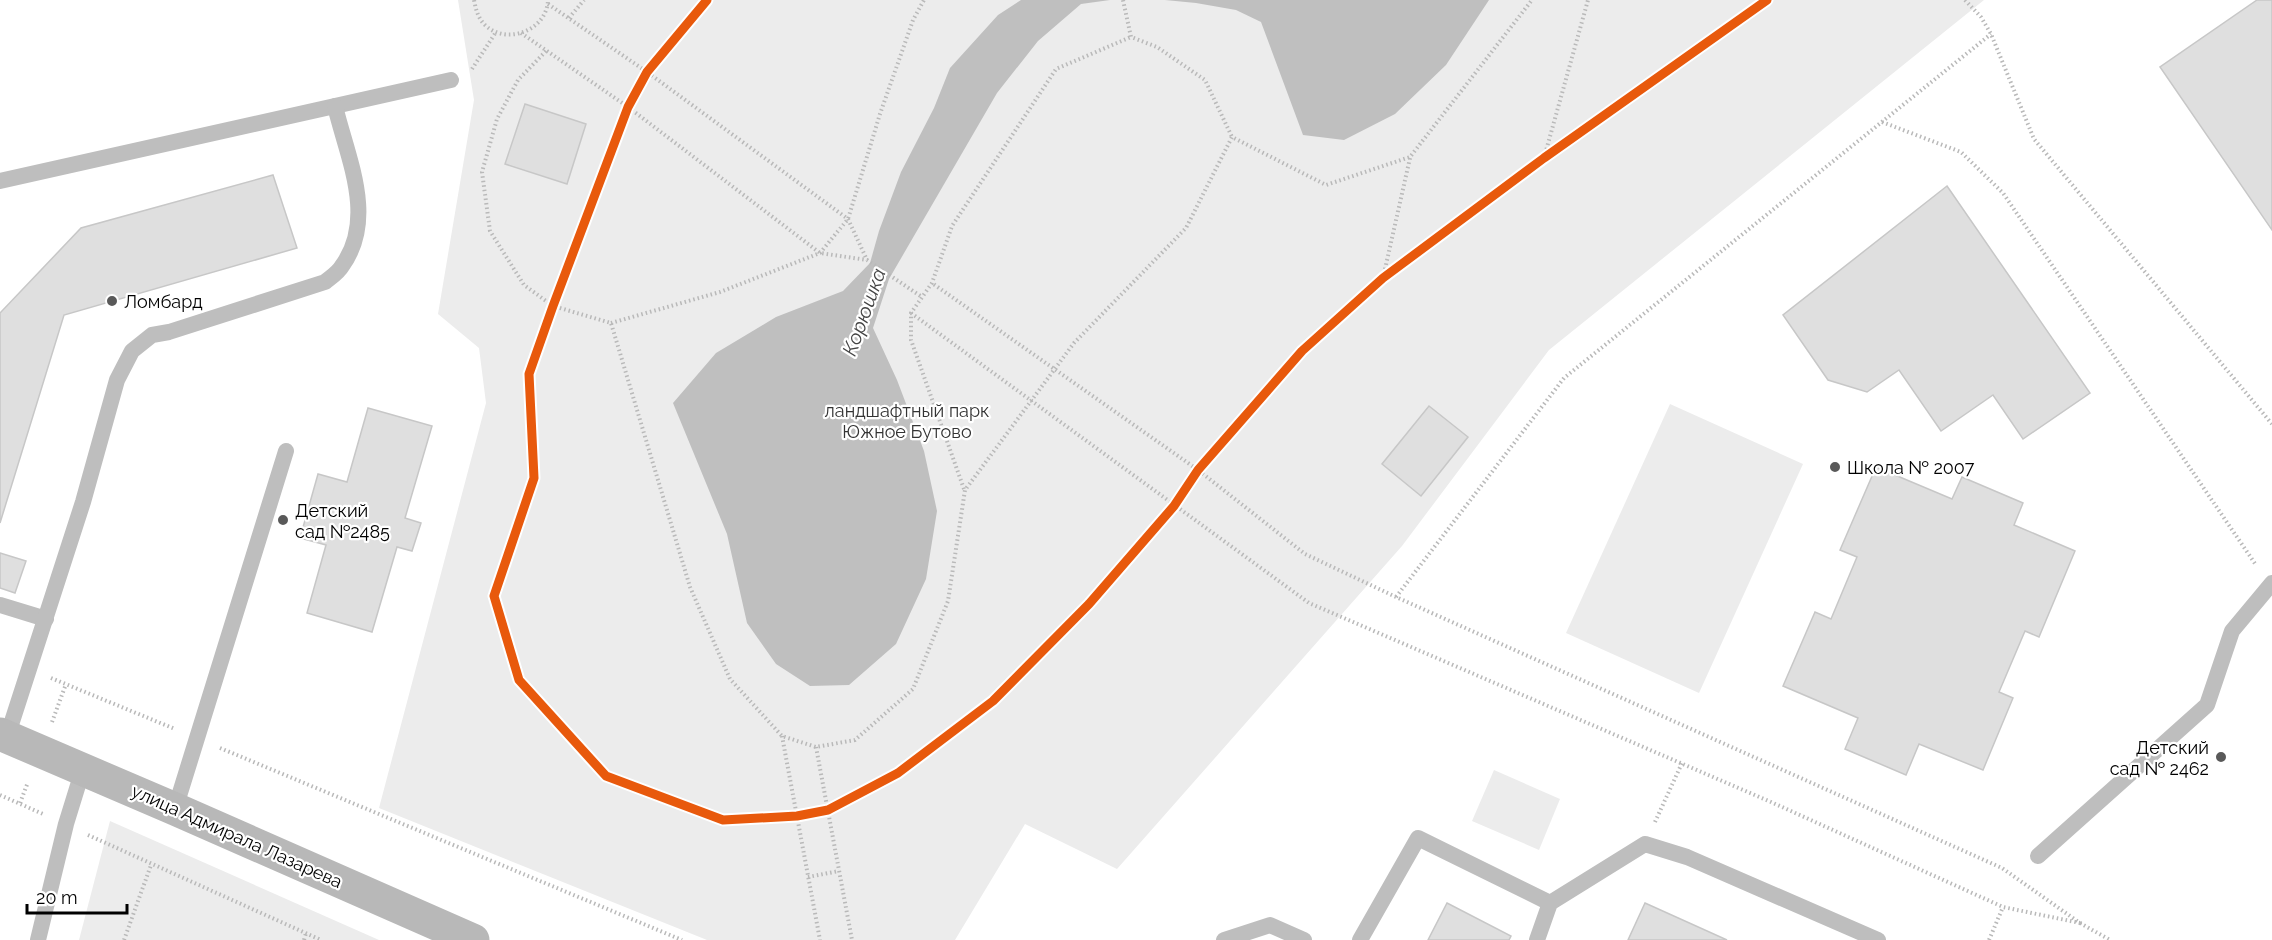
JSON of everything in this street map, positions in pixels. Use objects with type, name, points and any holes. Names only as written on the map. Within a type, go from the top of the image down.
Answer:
[{"type":"street","name":"улица Адмирала Лазарева","points":[[3,736],[473,940]]},
{"type":"lane","points":[[0,181],[451,80]]},
{"type":"lane","points":[[3,736],[46,619],[83,502],[117,380],[132,351],[152,335],[169,332],[325,282],[341,268],[352,249],[360,219],[356,188],[335,106]]},
{"type":"lane","points":[[175,809],[286,451]]},
{"type":"lane","points":[[2038,856],[2207,705],[2232,631],[2271,584]]},
{"type":"lane","points":[[0,605],[46,619]]},
{"type":"lane","points":[[38,940],[66,824],[82,770]]},
{"type":"lane","points":[[1360,940],[1418,838],[1550,903]]},
{"type":"lane","points":[[1537,940],[1550,903],[1645,844],[1687,857],[1878,940]]},
{"type":"lane","points":[[1224,940],[1270,925],[1304,940]]},
{"type":"path","points":[[474,0],[477,15],[486,26],[496,32],[511,35],[533,28],[543,17],[548,2],[644,77],[848,219],[867,260]]},
{"type":"path","points":[[569,18],[584,0]]},
{"type":"path","points":[[546,51],[518,80],[497,119],[482,172],[490,231],[524,285],[552,311],[611,323],[720,292],[820,253],[848,219],[880,114],[913,20],[924,0]]},
{"type":"path","points":[[1123,0],[1131,37]]},
{"type":"path","points":[[1383,278],[1410,157],[1532,0]]},
{"type":"path","points":[[1544,158],[1588,0]]},
{"type":"path","points":[[1965,0],[1981,17],[1991,34],[2034,138],[2272,424]]},
{"type":"path","points":[[468,75],[496,32]]},
{"type":"path","points":[[521,33],[631,103],[820,253],[867,260],[922,297]]},
{"type":"path","points":[[1396,597],[1564,378],[1991,34]]},
{"type":"path","points":[[965,490],[911,340],[911,313],[932,283],[952,226],[1056,69],[1131,37],[1157,47],[1205,80],[1232,137],[1326,185],[1410,157]]},
{"type":"path","points":[[644,77],[654,63]]},
{"type":"path","points":[[624,118],[631,103]]},
{"type":"path","points":[[1881,122],[1961,152],[2003,193],[2271,584]]},
{"type":"path","points":[[611,323],[690,587],[730,679],[782,736],[816,747],[855,740],[913,689],[948,601],[965,490],[1074,343],[1186,228],[1232,137]]},
{"type":"path","points":[[1535,165],[1554,151]]},
{"type":"path","points":[[1375,286],[1393,271]]},
{"type":"path","points":[[932,283],[1198,470],[1305,554],[1396,597],[2002,868],[2080,923],[2110,940]]},
{"type":"path","points":[[552,311],[557,295]]},
{"type":"path","points":[[911,313],[1310,603],[1682,763],[2003,907],[2080,923]]},
{"type":"path","points":[[1192,479],[1205,462]]},
{"type":"path","points":[[1167,515],[1180,497]]},
{"type":"path","points":[[29,669],[682,940]]},
{"type":"path","points":[[782,736],[820,940]]},
{"type":"path","points":[[816,747],[852,940]]},
{"type":"path","points":[[1645,844],[1682,763]]},
{"type":"path","points":[[0,795],[321,940]]},
{"type":"path","points":[[818,812],[828,810],[838,804]]},
{"type":"path","points":[[787,817],[807,814]]},
{"type":"path","points":[[124,940],[152,865]]},
{"type":"path","points":[[808,877],[839,871]]},
{"type":"path","points":[[1989,940],[2003,907]]},
{"type":"path","points":[[304,940],[306,933]]},
{"type":"green space","name":"ландшафтный парк Южное Бутово","points":[[458,0],[1984,0],[1549,350],[1402,546],[1117,869],[1025,824],[955,940],[707,940],[379,808],[486,403],[479,348],[438,314],[474,100]]},
{"type":"green space","points":[[1670,404],[1803,464],[1699,693],[1566,633]]},
{"type":"green space","points":[[1494,770],[1560,799],[1539,850],[1472,821]]},
{"type":"green space","points":[[110,821],[379,940],[79,940]]},
{"type":"water","name":"Корюшка","points":[[1021,0],[1110,0],[1081,4],[1038,41],[997,93],[889,279],[873,328],[897,380],[924,451],[937,511],[926,579],[896,644],[849,685],[810,686],[776,664],[747,623],[727,534],[673,403],[716,353],[776,317],[843,291],[870,263],[901,172],[934,108],[950,68],[998,15]]},
{"type":"water","points":[[1165,0],[1489,0],[1446,65],[1395,114],[1344,140],[1303,135],[1261,22],[1236,10]]},
{"type":"building","points":[[2257,0],[2272,0],[2272,230],[2160,67]]},
{"type":"building","points":[[525,104],[586,124],[567,184],[505,164]]},
{"type":"building","points":[[273,175],[297,248],[64,315],[0,523],[0,313],[81,228]]},
{"type":"building","points":[[1947,186],[2090,393],[2023,439],[1993,395],[1941,431],[1899,370],[1867,392],[1828,380],[1783,315]]},
{"type":"building","points":[[1429,406],[1468,437],[1421,496],[1382,464]]},
{"type":"building","points":[[368,408],[432,426],[405,518],[421,523],[412,551],[397,547],[372,632],[307,613],[326,545],[300,538],[318,474],[347,482]]},
{"type":"building","points":[[1876,467],[1952,499],[1962,477],[2023,503],[2014,525],[2075,551],[2039,637],[2025,631],[1999,692],[2013,698],[1983,770],[1919,744],[1906,775],[1845,749],[1858,718],[1783,686],[1815,612],[1831,619],[1857,557],[1840,550]]},
{"type":"building","points":[[0,553],[26,561],[15,593],[0,588]]},
{"type":"building","points":[[1447,903],[1511,936],[1509,940],[1428,940]]},
{"type":"building","points":[[1645,903],[1727,940],[1628,940]]},
{"type":"cycle path","points":[[707,0],[647,72],[628,107],[553,306],[529,374],[534,478],[494,596],[519,680],[606,776],[723,820],[797,816],[828,810],[898,773],[993,701],[1089,604],[1174,506],[1198,470],[1302,351],[1383,278],[1544,158],[1767,0]]},
{"type":"place","name":"Ломбард","points":[[112,301]]},
{"type":"place","name":"Школа № 2007","points":[[1835,467]]},
{"type":"place","name":"Детский сад №2485","points":[[283,520]]},
{"type":"place","name":"Детский сад № 2462","points":[[2221,757]]}]
